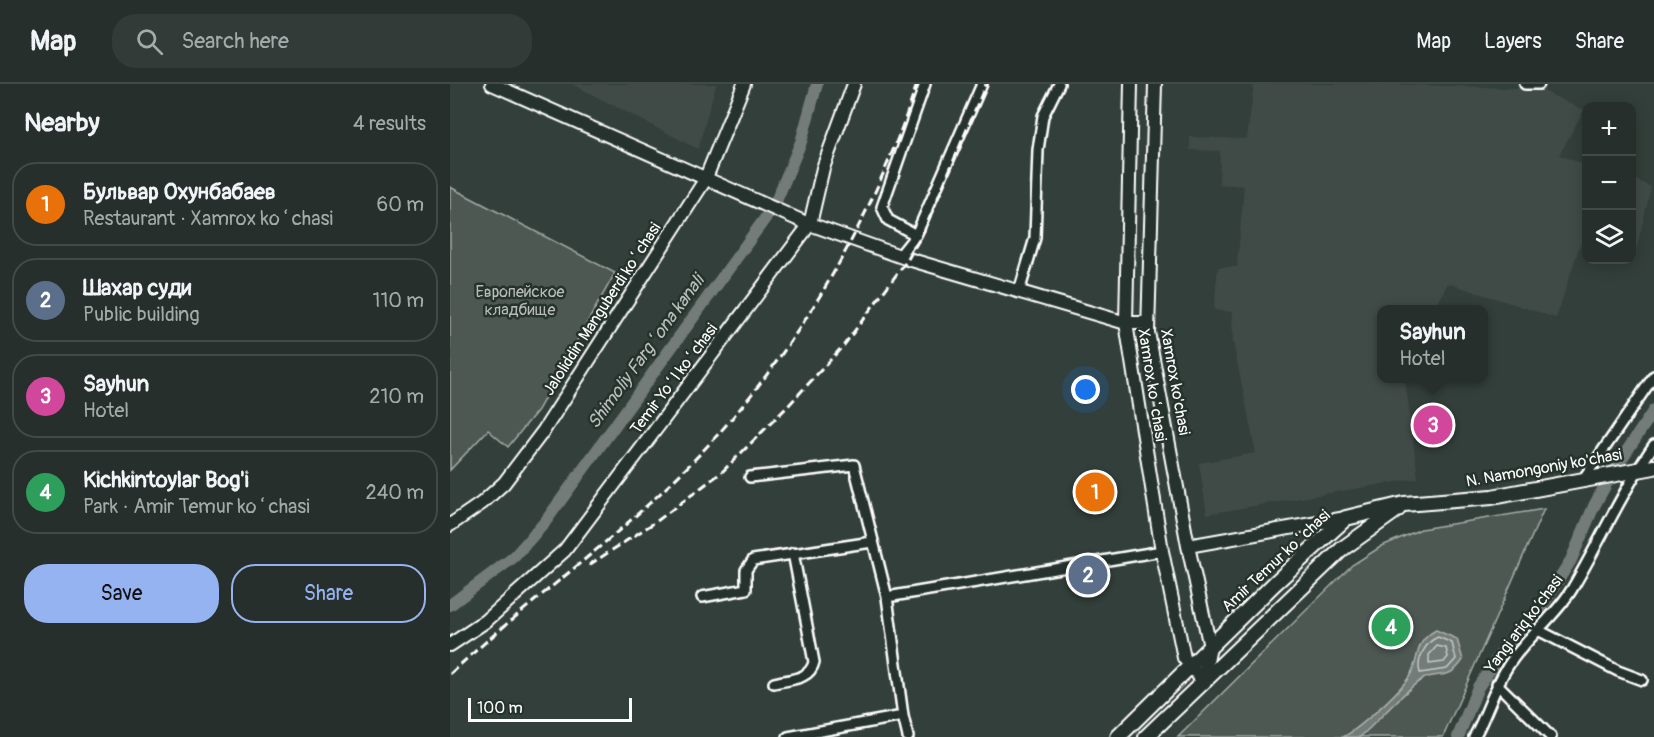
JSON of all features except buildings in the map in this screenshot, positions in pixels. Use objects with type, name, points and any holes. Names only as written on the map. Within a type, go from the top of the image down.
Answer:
[{"type":"main road","points":[[492,84],[740,196],[807,223],[1019,292],[1126,323],[1148,323]]},
{"type":"main road","name":"Jaloliddin Manguberdi koʻchasi","points":[[450,525],[482,503],[504,483],[544,430],[705,180],[744,84]]},
{"type":"main road","name":"Temir Yoʻl koʻchasi","points":[[450,645],[486,621],[565,550],[807,223],[823,168],[854,84]]},
{"type":"main road","name":"Xamrox koʻchasi","points":[[1131,84],[1126,323],[1162,551],[1184,658],[1203,681]]},
{"type":"main road","name":"Xamrox ko'chasi","points":[[1155,84],[1148,323],[1188,546],[1210,647],[1203,681]]},
{"type":"main road","name":"N. Namongoniy ko'chasi","points":[[1404,504],[1492,496],[1654,467]]},
{"type":"main road","points":[[1146,737],[1342,549],[1404,504]]},
{"type":"main road","name":"Amir Temur koʻchasi","points":[[1119,737],[1275,583],[1347,518],[1404,504]]},
{"type":"main road","points":[[1188,546],[1347,518]]},
{"type":"street","points":[[916,235],[888,220],[882,207],[925,84]]},
{"type":"street","points":[[900,255],[916,235],[982,84]]},
{"type":"street","points":[[1019,292],[1035,238],[1038,150],[1043,116],[1059,84]]},
{"type":"street","points":[[1525,84],[1539,84]]},
{"type":"street","points":[[1590,477],[1654,376]]},
{"type":"street","name":"Yangi ariq ko‘chasi","points":[[1474,737],[1497,684],[1510,662],[1556,612],[1571,590],[1631,470],[1654,446]]},
{"type":"street","points":[[750,477],[854,465],[887,597],[903,716],[908,737]]},
{"type":"street","points":[[702,597],[746,589],[746,570],[753,560],[872,542]]},
{"type":"street","points":[[887,597],[1162,551]]},
{"type":"street","points":[[774,683],[806,676],[814,662],[793,553]]},
{"type":"street","points":[[1538,630],[1618,671],[1642,680]]},
{"type":"street","points":[[1497,684],[1551,737]]},
{"type":"street","points":[[788,737],[903,716]]},
{"type":"shaded area","points":[[572,84],[716,84],[698,149]]},
{"type":"shaded area","points":[[1254,84],[1387,84],[1539,89],[1582,109],[1582,114],[1559,155],[1582,164],[1582,246],[1580,245],[1556,318],[1448,283],[1436,305],[1377,305],[1377,383],[1406,383],[1418,478],[1207,514],[1199,463],[1256,453],[1233,342],[1232,312],[1214,310],[1218,267],[1237,267],[1244,186],[1219,184],[1220,151],[1190,150],[1190,137],[1247,139]]},
{"type":"shaded area","points":[[1636,180],[1651,187],[1636,251]]},
{"type":"green space","name":"Европейское кладбище","points":[[450,187],[615,273],[538,410],[508,447],[488,430],[450,470]]},
{"type":"green space","points":[[1544,509],[1443,737],[1178,737],[1352,565],[1382,546],[1421,529]]},
{"type":"water","points":[[1436,630],[1457,639],[1463,660],[1458,667],[1449,673],[1429,677],[1417,683],[1360,737],[1343,737],[1368,719],[1404,683],[1413,670],[1423,640]]},
{"type":"waterway","name":"Shimoliy Fargʻona kanali","points":[[450,605],[514,557],[545,522],[774,206],[801,142],[817,84]]},
{"type":"waterway","points":[[1458,737],[1478,687],[1504,649],[1541,607],[1571,560],[1594,506],[1611,475],[1654,410]]},
{"type":"railway","points":[[450,674],[672,482],[713,440],[751,395],[819,298],[848,246],[875,193],[898,139],[917,84]]},
{"type":"railway","points":[[589,565],[657,521],[722,472],[788,406],[844,345],[908,259],[924,231],[986,84]]},
{"type":"place","name":"Sayhun","points":[[1433,425]]},
{"type":"place","name":"Бульвар Охунбабаев","points":[[1095,492]]},
{"type":"place","name":"Шахар суди","points":[[1088,575]]},
{"type":"place","name":"Kichkintoylar Bog'i","points":[[1391,627]]}]
